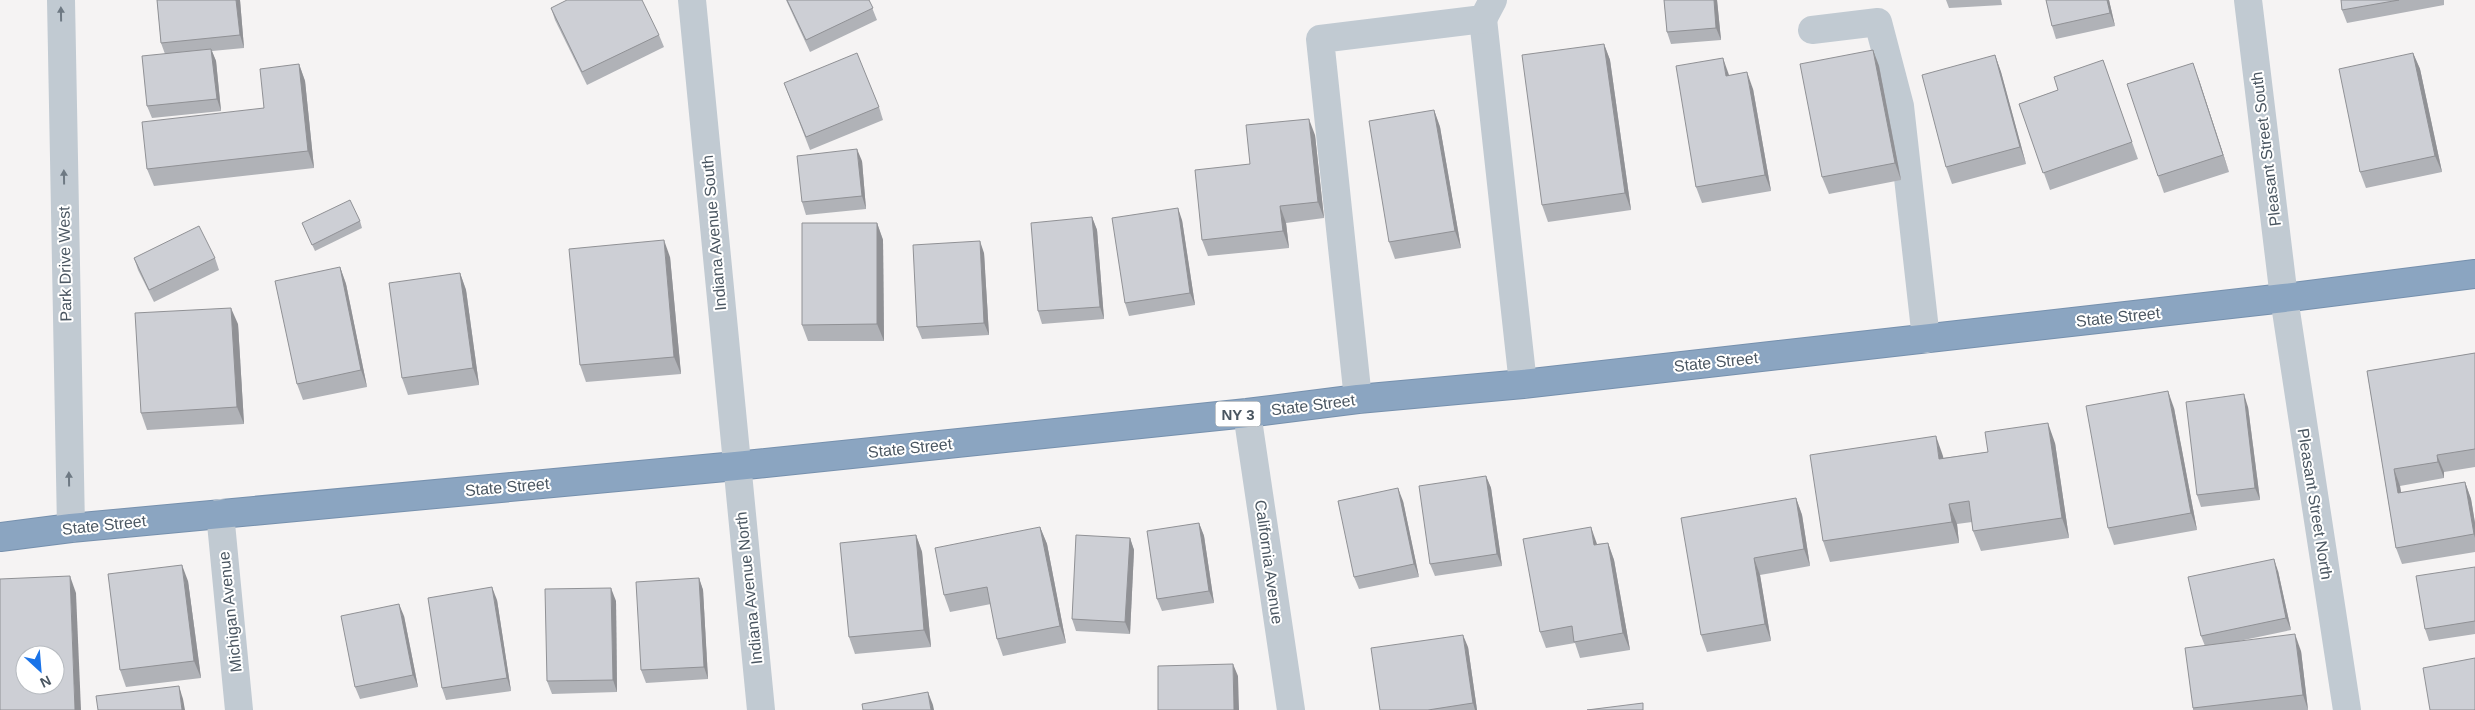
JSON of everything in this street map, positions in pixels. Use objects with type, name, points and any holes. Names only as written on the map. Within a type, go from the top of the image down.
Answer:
[{"type":"highway","name":"State Street","points":[[0,537],[220,513],[736,466],[1247,414],[1358,399],[1523,384],[2284,298],[2475,274]]},
{"type":"street","name":"Park Drive West","points":[[61,0],[71,528]]},
{"type":"street","name":"Indiana Avenue South","points":[[692,0],[736,466]]},
{"type":"street","name":"Pleasant Street South","points":[[2248,0],[2284,298]]},
{"type":"street","points":[[1358,399],[1320,38],[1488,9],[1523,384]]},
{"type":"street","points":[[1812,30],[1878,22],[1900,106],[1926,338]]},
{"type":"street","name":"Pleasant Street North","points":[[2284,298],[2347,710]]},
{"type":"street","name":"California Avenue","points":[[1247,414],[1291,710]]},
{"type":"street","name":"Indiana Avenue North","points":[[736,466],[762,710]]},
{"type":"street","name":"Michigan Avenue","points":[[220,513],[239,710]]},
{"type":"building","points":[[157,0],[236,0],[240,35],[161,43]]},
{"type":"building","points":[[567,0],[642,0],[659,35],[582,72],[551,8]]},
{"type":"building","points":[[787,0],[869,0],[873,8],[806,40]]},
{"type":"building","points":[[1664,0],[1714,0],[1716,28],[1667,32]]},
{"type":"building","points":[[2046,0],[2107,0],[2110,13],[2052,26]]},
{"type":"building","points":[[2341,0],[2399,0],[2342,10]]},
{"type":"building","points":[[1604,44],[1625,193],[1542,205],[1522,55]]},
{"type":"building","points":[[211,49],[217,99],[147,106],[142,56]]},
{"type":"building","points":[[1873,50],[1895,163],[1822,177],[1800,64]]},
{"type":"building","points":[[857,53],[879,107],[806,137],[784,83]]},
{"type":"building","points":[[2413,53],[2435,156],[2360,172],[2339,69]]},
{"type":"building","points":[[1995,55],[2020,147],[1946,167],[1922,75]]},
{"type":"building","points":[[1723,58],[1726,76],[1747,72],[1765,175],[1696,187],[1676,66]]},
{"type":"building","points":[[2103,60],[2132,142],[2043,173],[2019,104],[2058,90],[2054,77]]},
{"type":"building","points":[[2193,63],[2223,155],[2158,176],[2127,84]]},
{"type":"building","points":[[299,64],[308,151],[147,169],[142,122],[264,108],[260,69]]},
{"type":"building","points":[[1434,110],[1455,231],[1389,242],[1369,121]]},
{"type":"building","points":[[1309,119],[1318,202],[1280,206],[1283,231],[1202,240],[1195,170],[1250,164],[1246,125]]},
{"type":"building","points":[[857,149],[862,196],[802,202],[797,156]]},
{"type":"building","points":[[350,200],[360,221],[312,245],[302,223]]},
{"type":"building","points":[[1178,208],[1190,293],[1125,303],[1112,218]]},
{"type":"building","points":[[1092,217],[1100,307],[1038,311],[1031,223]]},
{"type":"building","points":[[802,223],[877,223],[877,324],[802,325]]},
{"type":"building","points":[[199,226],[215,258],[149,290],[134,258]]},
{"type":"building","points":[[664,240],[674,357],[580,365],[569,249]]},
{"type":"building","points":[[980,241],[984,323],[917,327],[913,245]]},
{"type":"building","points":[[340,267],[361,370],[297,384],[275,281]]},
{"type":"building","points":[[460,273],[473,368],[402,378],[389,283]]},
{"type":"building","points":[[231,308],[237,407],[141,413],[135,313]]},
{"type":"building","points":[[2475,353],[2475,449],[2437,455],[2438,462],[2394,469],[2398,493],[2465,482],[2474,534],[2396,548],[2367,371]]},
{"type":"building","points":[[2168,391],[2191,513],[2108,528],[2086,406]]},
{"type":"building","points":[[2244,394],[2255,488],[2197,495],[2186,402]]},
{"type":"building","points":[[2048,423],[2062,518],[1973,531],[1969,501],[1949,504],[1952,522],[1823,541],[1810,455],[1936,436],[1939,459],[1988,452],[1985,432]]},
{"type":"building","points":[[1486,476],[1497,554],[1430,564],[1419,486]]},
{"type":"building","points":[[1398,488],[1414,564],[1354,577],[1338,501]]},
{"type":"building","points":[[1796,498],[1804,549],[1754,558],[1765,624],[1701,635],[1681,518]]},
{"type":"building","points":[[1199,523],[1209,591],[1157,599],[1147,531]]},
{"type":"building","points":[[1040,527],[1060,626],[997,639],[987,587],[944,595],[935,548]]},
{"type":"building","points":[[1591,527],[1594,545],[1608,543],[1623,633],[1574,642],[1572,626],[1540,632],[1523,539]]},
{"type":"building","points":[[916,535],[924,630],[849,637],[840,543]]},
{"type":"building","points":[[1076,535],[1130,538],[1125,622],[1072,619]]},
{"type":"building","points":[[2274,559],[2286,618],[2201,636],[2188,577]]},
{"type":"building","points":[[182,565],[194,661],[120,670],[108,574]]},
{"type":"building","points":[[2475,567],[2475,621],[2425,629],[2416,576]]},
{"type":"building","points":[[70,576],[75,710],[0,710],[0,579]]},
{"type":"building","points":[[699,578],[704,667],[641,670],[636,582]]},
{"type":"building","points":[[492,587],[507,678],[442,688],[428,598]]},
{"type":"building","points":[[611,588],[613,680],[547,681],[545,589]]},
{"type":"building","points":[[399,604],[413,675],[355,687],[341,616]]},
{"type":"building","points":[[2295,634],[2303,695],[2193,708],[2185,648]]},
{"type":"building","points":[[1463,635],[1473,703],[1428,710],[1380,710],[1371,648]]},
{"type":"building","points":[[2475,658],[2475,710],[2430,710],[2423,668]]},
{"type":"building","points":[[1233,664],[1234,710],[1158,710],[1158,666]]},
{"type":"building","points":[[179,686],[182,710],[98,710],[96,696]]},
{"type":"building","points":[[928,692],[931,710],[863,710],[862,704]]},
{"type":"building","points":[[1643,703],[1643,710],[1587,710]]}]
